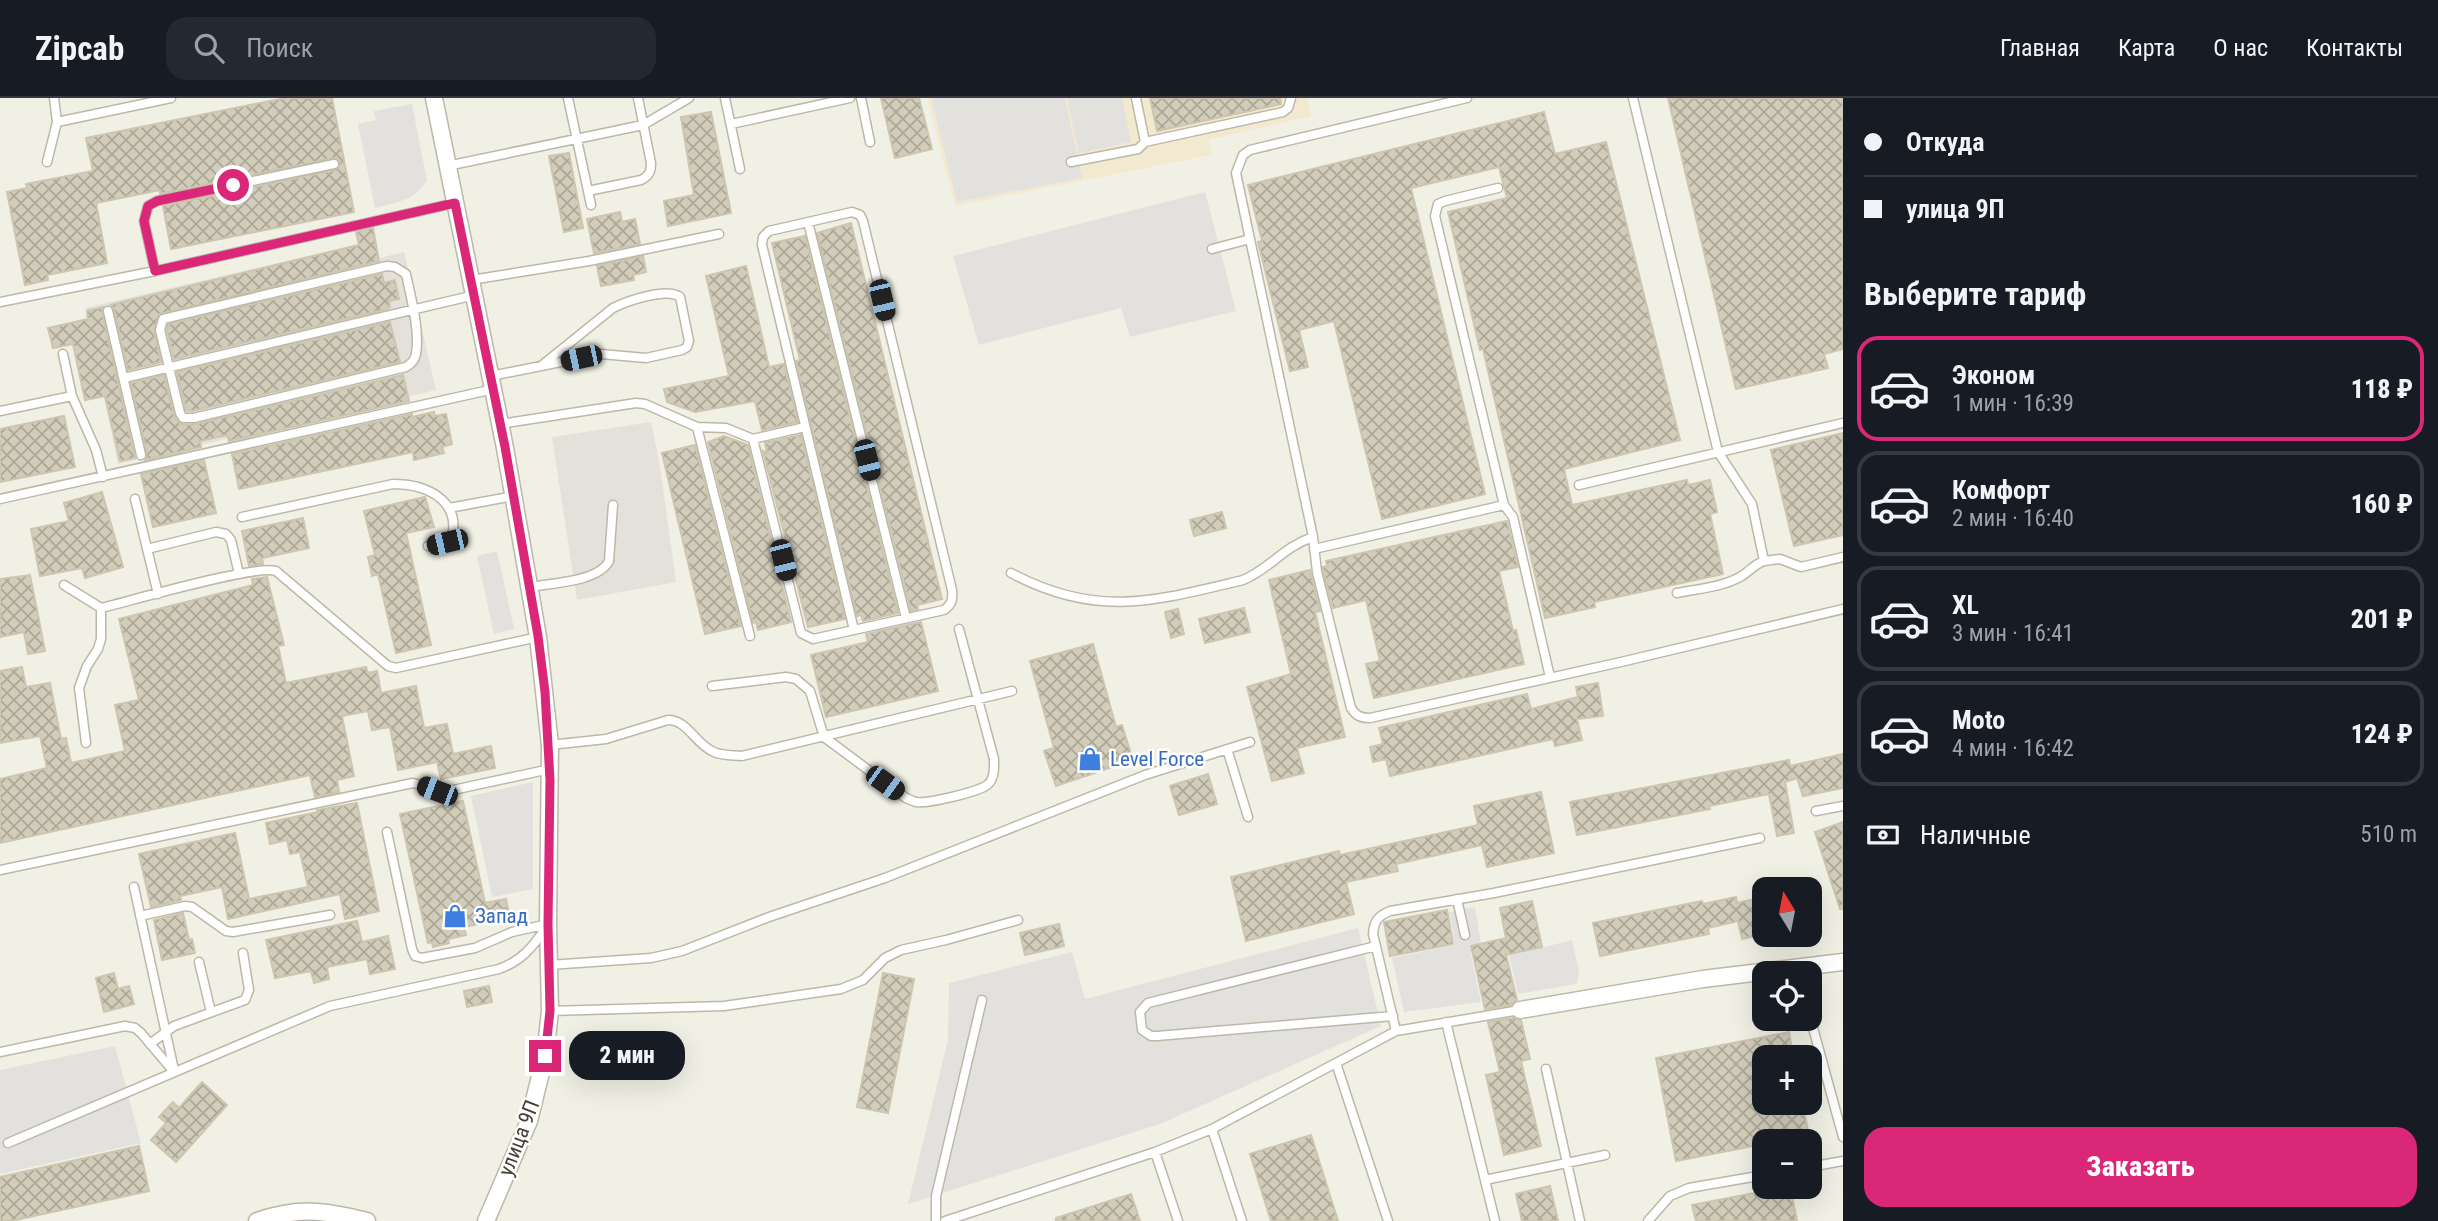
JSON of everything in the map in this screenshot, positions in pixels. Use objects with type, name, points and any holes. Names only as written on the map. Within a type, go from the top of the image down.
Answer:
[{"type":"street","name":"улица 9П","points":[[434,98],[514,496],[538,636],[550,745],[550,1011],[545,1056],[528,1121],[486,1221]]},
{"type":"street","points":[[1822,966],[1843,962]]},
{"type":"street","points":[[1520,1010],[1703,979],[1752,974]]},
{"type":"street","points":[[257,1221],[285,1212],[304,1210],[367,1221]]},
{"type":"lane","points":[[47,162],[57,122],[54,98]]},
{"type":"lane","points":[[57,122],[171,98]]},
{"type":"lane","points":[[568,98],[591,205]]},
{"type":"lane","points":[[588,191],[647,177],[651,163],[638,98]]},
{"type":"lane","points":[[447,166],[643,125],[689,98]]},
{"type":"lane","points":[[725,98],[740,169]]},
{"type":"lane","points":[[731,124],[850,98]]},
{"type":"lane","points":[[860,98],[870,142]]},
{"type":"lane","points":[[1136,98],[1145,142]]},
{"type":"lane","points":[[1071,162],[1138,149],[1145,142],[1283,112],[1288,108],[1291,98]]},
{"type":"lane","points":[[1423,98],[1426,107]]},
{"type":"lane","points":[[1466,98],[1250,150],[1243,155],[1236,173],[1313,537],[1317,572],[1351,708],[1355,714],[1370,718],[1843,609]]},
{"type":"lane","points":[[1633,98],[1718,453],[1752,504],[1764,561]]},
{"type":"lane","points":[[155,271],[144,221],[148,206],[157,201],[334,164]]},
{"type":"lane","points":[[1498,188],[1444,201],[1438,204],[1434,216],[1504,505],[1513,517],[1550,677]]},
{"type":"lane","points":[[0,303],[455,203]]},
{"type":"lane","points":[[753,439],[801,632],[813,639],[854,630],[906,618],[944,610],[953,599],[952,590],[860,215],[852,212],[769,231],[763,237],[762,245],[854,630]]},
{"type":"lane","points":[[808,222],[906,618]]},
{"type":"lane","points":[[124,379],[414,310],[473,288],[719,234]]},
{"type":"lane","points":[[1212,249],[1250,239]]},
{"type":"lane","points":[[387,266],[396,267],[406,274],[414,310],[416,354],[407,367],[194,418],[183,418],[180,413],[160,330],[163,319],[168,316],[387,266]]},
{"type":"lane","points":[[0,499],[103,477],[492,382],[541,366],[601,354],[646,358],[682,350],[687,347],[689,341],[680,297],[670,292],[626,302],[613,308],[541,366]]},
{"type":"lane","points":[[108,312],[141,456]]},
{"type":"lane","points":[[64,354],[72,396],[96,450],[103,477]]},
{"type":"lane","points":[[0,411],[72,396]]},
{"type":"lane","points":[[500,424],[636,403],[646,404],[697,427],[726,428],[753,439],[805,427]]},
{"type":"lane","points":[[1580,485],[1843,423]]},
{"type":"lane","points":[[697,427],[750,636]]},
{"type":"lane","points":[[242,517],[403,484],[434,493],[449,508],[454,531],[452,538],[447,542],[428,546]]},
{"type":"lane","points":[[449,508],[514,496]]},
{"type":"lane","points":[[135,499],[158,594]]},
{"type":"lane","points":[[530,587],[588,577],[605,569],[609,561],[613,505]]},
{"type":"lane","points":[[1314,549],[1504,505]]},
{"type":"lane","points":[[147,549],[216,532],[226,534],[231,540],[239,575]]},
{"type":"lane","points":[[1012,573],[1039,588],[1060,595],[1128,603],[1156,600],[1254,576],[1296,543],[1313,537]]},
{"type":"lane","points":[[1677,593],[1732,580],[1764,561],[1780,559],[1801,566],[1843,557]]},
{"type":"lane","points":[[64,585],[101,608],[262,569],[276,571],[388,666],[396,668],[538,636]]},
{"type":"lane","points":[[86,743],[79,688],[101,639],[101,608]]},
{"type":"lane","points":[[712,686],[786,677],[796,679],[810,691],[824,737],[906,798],[916,802],[934,802],[986,786],[992,778],[994,759],[959,629]]},
{"type":"lane","points":[[550,745],[606,739],[676,720],[684,724],[701,744],[713,751],[742,756],[1012,691]]},
{"type":"lane","points":[[549,965],[651,958],[682,951],[769,917],[885,878],[1145,775],[1250,741]]},
{"type":"lane","points":[[1227,749],[1248,817]]},
{"type":"lane","points":[[0,870],[413,783],[444,792],[550,769]]},
{"type":"lane","points":[[1816,811],[1843,806]]},
{"type":"lane","points":[[387,832],[415,956],[422,958],[475,948],[512,932],[548,924]]},
{"type":"lane","points":[[1396,1031],[1376,946],[1374,924],[1380,915],[1760,838]]},
{"type":"lane","points":[[134,887],[174,1072]]},
{"type":"lane","points":[[1457,899],[1465,935]]},
{"type":"lane","points":[[140,916],[185,906],[192,907],[226,931],[233,932],[330,915]]},
{"type":"lane","points":[[550,1011],[724,1006],[841,989],[863,980],[885,958],[901,950],[1018,920]]},
{"type":"lane","points":[[8,1143],[330,1006],[513,964],[535,944],[548,924]]},
{"type":"lane","points":[[1376,946],[1148,1003],[1140,1012],[1142,1030],[1151,1036],[1157,1036],[1393,1016]]},
{"type":"lane","points":[[150,1044],[178,1024],[245,1000],[248,996],[243,953]]},
{"type":"lane","points":[[199,962],[211,1012]]},
{"type":"lane","points":[[936,1221],[936,1196],[982,1000]]},
{"type":"lane","points":[[945,1221],[1156,1152],[1212,1129],[1396,1031],[1520,1010]]},
{"type":"lane","points":[[1446,1022],[1495,1221]]},
{"type":"lane","points":[[0,1052],[125,1026],[135,1028],[174,1072]]},
{"type":"lane","points":[[1814,1031],[1843,1137]]},
{"type":"lane","points":[[1336,1062],[1388,1221]]},
{"type":"lane","points":[[1546,1069],[1580,1221]]},
{"type":"lane","points":[[1212,1129],[1242,1221]]},
{"type":"lane","points":[[1156,1152],[1178,1221]]},
{"type":"lane","points":[[1485,1180],[1605,1155]]},
{"type":"lane","points":[[1822,1165],[1843,1161]]},
{"type":"lane","points":[[1648,1221],[1677,1192],[1752,1177]]},
{"type":"shaded area","points":[[927,98],[1307,98],[1311,116],[1209,140],[1211,155],[955,206]]},
{"type":"shaded area","points":[[931,98],[1065,98],[1082,178],[957,202]]},
{"type":"shaded area","points":[[1067,98],[1122,98],[1131,142],[1079,153]]},
{"type":"shaded area","points":[[412,104],[427,181],[414,195],[375,208],[358,124],[376,120],[374,111]]},
{"type":"shaded area","points":[[1205,192],[1236,311],[1130,337],[1121,308],[979,345],[953,256]]},
{"type":"shaded area","points":[[358,244],[363,262],[404,252],[436,390],[118,464],[85,308]]},
{"type":"shaded area","points":[[651,422],[676,582],[577,600],[552,437]]},
{"type":"shaded area","points":[[497,551],[514,629],[494,634],[477,556]]},
{"type":"shaded area","points":[[533,782],[533,889],[492,897],[471,796]]},
{"type":"shaded area","points":[[1475,907],[1481,943],[1477,944],[1478,950],[1470,952],[1481,1002],[1404,1012],[1392,958],[1455,945],[1449,912]]},
{"type":"shaded area","points":[[1358,928],[1381,1026],[1160,1124],[908,1204],[948,1040],[949,983],[1072,952],[1085,999]]},
{"type":"shaded area","points":[[1572,940],[1579,972],[1577,984],[1518,994],[1509,956]]},
{"type":"shaded area","points":[[115,1046],[141,1143],[0,1174],[0,1070]]},
{"type":"building","points":[[285,98],[332,98],[354,212],[171,249],[163,206],[335,170],[340,163],[333,158],[160,194],[160,190],[96,203],[107,263],[47,275],[48,280],[25,285],[7,192],[27,188],[26,184],[93,171],[86,138]]},
{"type":"building","points":[[881,98],[919,98],[932,149],[895,158]]},
{"type":"building","points":[[1150,98],[1280,98],[1281,104],[1157,131]]},
{"type":"building","points":[[1668,98],[1843,98],[1843,349],[1824,354],[1828,368],[1736,389]]},
{"type":"building","points":[[711,112],[731,213],[668,226],[664,201],[694,195],[681,117]]},
{"type":"building","points":[[1544,112],[1555,154],[1606,142],[1680,440],[1564,469],[1572,505],[1687,480],[1688,485],[1710,480],[1717,512],[1710,514],[1723,574],[1594,602],[1595,607],[1545,618],[1483,349],[1480,350],[1448,212],[1507,198],[1499,167],[1411,188],[1485,494],[1382,519],[1334,321],[1299,330],[1308,367],[1290,371],[1258,242],[1262,241],[1248,185]]},
{"type":"building","points":[[569,153],[583,228],[564,232],[549,156]]},
{"type":"building","points":[[620,212],[622,222],[635,219],[640,244],[594,253],[587,219]]},
{"type":"building","points":[[851,223],[942,599],[917,605],[918,609],[911,611],[817,233]]},
{"type":"building","points":[[373,228],[379,261],[159,314],[154,331],[161,362],[128,370],[111,305],[359,245],[356,232]]},
{"type":"building","points":[[805,236],[898,613],[863,621],[861,615],[857,616],[796,361],[800,360],[772,243]]},
{"type":"building","points":[[643,256],[646,272],[633,275],[634,280],[601,286],[597,266]]},
{"type":"building","points":[[746,266],[769,367],[784,364],[798,422],[762,430],[755,401],[695,412],[667,402],[664,389],[729,376],[706,276]]},
{"type":"building","points":[[382,274],[384,283],[395,280],[399,299],[389,301],[390,307],[387,309],[174,359],[168,324]]},
{"type":"building","points":[[103,307],[135,458],[120,461],[105,396],[85,400],[73,344],[53,348],[48,328],[88,319],[87,311]]},
{"type":"building","points":[[390,322],[400,362],[193,411],[186,410],[177,372]]},
{"type":"building","points":[[164,375],[174,415],[183,425],[403,375],[409,401],[229,441],[227,435],[200,441],[201,447],[145,460],[147,454],[131,383]]},
{"type":"building","points":[[434,412],[435,416],[446,414],[452,444],[442,447],[444,453],[414,460],[413,452],[239,489],[232,454],[412,414],[412,417]]},
{"type":"building","points":[[64,416],[75,467],[0,482],[0,429]]},
{"type":"building","points":[[1843,433],[1843,535],[1794,546],[1771,450]]},
{"type":"building","points":[[801,435],[845,619],[808,627],[763,451],[767,453],[765,443]]},
{"type":"building","points":[[724,436],[748,445],[791,622],[758,630],[756,622],[753,623],[708,442]]},
{"type":"building","points":[[695,445],[741,626],[705,634],[662,453]]},
{"type":"building","points":[[204,460],[216,513],[153,527],[141,474]]},
{"type":"building","points":[[102,492],[123,567],[85,578],[82,568],[40,576],[31,529],[69,521],[64,503]]},
{"type":"building","points":[[425,497],[434,527],[406,533],[431,645],[396,653],[378,574],[372,576],[368,557],[375,555],[364,511]]},
{"type":"building","points":[[1222,512],[1226,528],[1194,536],[1190,520]]},
{"type":"building","points":[[303,518],[309,548],[262,558],[263,564],[249,566],[242,531]]},
{"type":"building","points":[[1507,521],[1518,567],[1499,571],[1524,664],[1374,698],[1366,664],[1380,661],[1366,600],[1333,608],[1323,571],[1323,567],[1327,566],[1326,561]]},
{"type":"building","points":[[1310,570],[1320,611],[1315,612],[1345,737],[1297,748],[1304,773],[1272,781],[1247,687],[1291,674],[1269,580]]},
{"type":"building","points":[[30,575],[45,651],[28,654],[24,632],[0,637],[0,579]]},
{"type":"building","points":[[267,577],[284,645],[278,646],[286,683],[366,667],[368,673],[377,671],[381,693],[416,686],[424,728],[447,724],[453,754],[491,746],[495,768],[441,779],[437,762],[398,770],[390,727],[372,730],[368,711],[342,716],[354,776],[337,780],[339,792],[315,797],[310,775],[0,843],[0,779],[47,768],[40,736],[0,743],[0,671],[22,667],[26,687],[50,683],[61,739],[66,738],[71,763],[125,751],[115,705],[139,700],[119,619],[253,585],[252,579]]},
{"type":"building","points":[[1244,608],[1250,632],[1205,643],[1199,619]]},
{"type":"building","points":[[1178,609],[1184,634],[1171,638],[1165,612]]},
{"type":"building","points":[[921,622],[938,691],[826,717],[811,655],[868,642],[866,634]]},
{"type":"building","points":[[1093,644],[1116,727],[1122,725],[1133,760],[1056,786],[1044,751],[1054,748],[1030,661]]},
{"type":"building","points":[[1598,683],[1603,716],[1577,719],[1582,740],[1555,746],[1553,739],[1390,776],[1386,759],[1373,762],[1370,747],[1383,744],[1379,728],[1527,694],[1531,709],[1578,697],[1576,687]]},
{"type":"building","points":[[1843,754],[1843,788],[1803,796],[1797,778],[1785,782],[1794,833],[1777,836],[1769,794],[1709,806],[1710,809],[1577,835],[1570,802],[1789,760],[1790,766]]},
{"type":"building","points":[[1208,774],[1217,804],[1179,815],[1170,786]]},
{"type":"building","points":[[1541,792],[1554,853],[1487,867],[1482,845],[1396,864],[1398,871],[1346,882],[1354,914],[1246,941],[1231,877],[1339,851],[1340,855],[1478,825],[1474,806]]},
{"type":"building","points":[[463,801],[485,903],[506,899],[509,914],[488,919],[489,922],[464,927],[466,935],[448,939],[449,943],[433,947],[432,942],[428,943],[400,814]]},
{"type":"building","points":[[357,803],[379,911],[345,919],[340,894],[228,919],[222,887],[180,896],[181,900],[151,907],[139,854],[235,833],[249,899],[308,887],[300,852],[290,854],[287,840],[270,844],[266,823]]},
{"type":"building","points":[[1843,822],[1843,909],[1840,909],[1815,832]]},
{"type":"building","points":[[1736,897],[1737,903],[1752,900],[1752,937],[1742,939],[1738,921],[1708,928],[1709,934],[1600,956],[1593,923],[1702,901],[1703,904]]},
{"type":"building","points":[[1532,901],[1542,947],[1506,955],[1517,1000],[1511,1005],[1485,1009],[1471,946],[1506,938],[1500,908]]},
{"type":"building","points":[[1447,910],[1453,944],[1390,956],[1384,922]]},
{"type":"building","points":[[183,913],[195,953],[162,960],[154,920]]},
{"type":"building","points":[[357,921],[362,942],[388,936],[395,969],[370,974],[367,959],[327,967],[329,979],[314,983],[311,971],[275,978],[266,940]]},
{"type":"building","points":[[1059,924],[1064,946],[1025,955],[1020,933]]},
{"type":"building","points":[[114,973],[118,989],[129,986],[134,1004],[104,1012],[96,978]]},
{"type":"building","points":[[883,973],[914,979],[888,1113],[857,1107]]},
{"type":"building","points":[[489,986],[492,1002],[467,1007],[464,991]]},
{"type":"building","points":[[1513,1018],[1521,1020],[1530,1059],[1521,1061],[1541,1146],[1504,1155],[1486,1075],[1500,1072],[1488,1022]]},
{"type":"building","points":[[1789,1032],[1791,1045],[1752,1045],[1752,1115],[1805,1115],[1808,1129],[1752,1129],[1752,1146],[1676,1161],[1656,1058]]},
{"type":"building","points":[[202,1082],[227,1105],[176,1162],[151,1140],[166,1123],[159,1117],[173,1102],[179,1108]]},
{"type":"building","points":[[1311,1135],[1338,1221],[1271,1221],[1250,1154]]},
{"type":"building","points":[[139,1146],[149,1191],[11,1221],[0,1221],[0,1177]]},
{"type":"building","points":[[1550,1186],[1558,1221],[1522,1221],[1516,1194]]},
{"type":"building","points":[[1752,1193],[1752,1199],[1793,1199],[1797,1221],[1696,1221],[1692,1205]]},
{"type":"building","points":[[1131,1194],[1140,1221],[1056,1221],[1056,1218]]},
{"type":"place","name":"Level Force","points":[[1090,759]]},
{"type":"place","name":"Запад","points":[[455,916]]},
{"type":"route","points":[[233,185],[157,201],[148,206],[144,221],[155,271],[455,203],[505,447],[538,636],[545,692],[550,745],[550,1011],[545,1056]]}]
